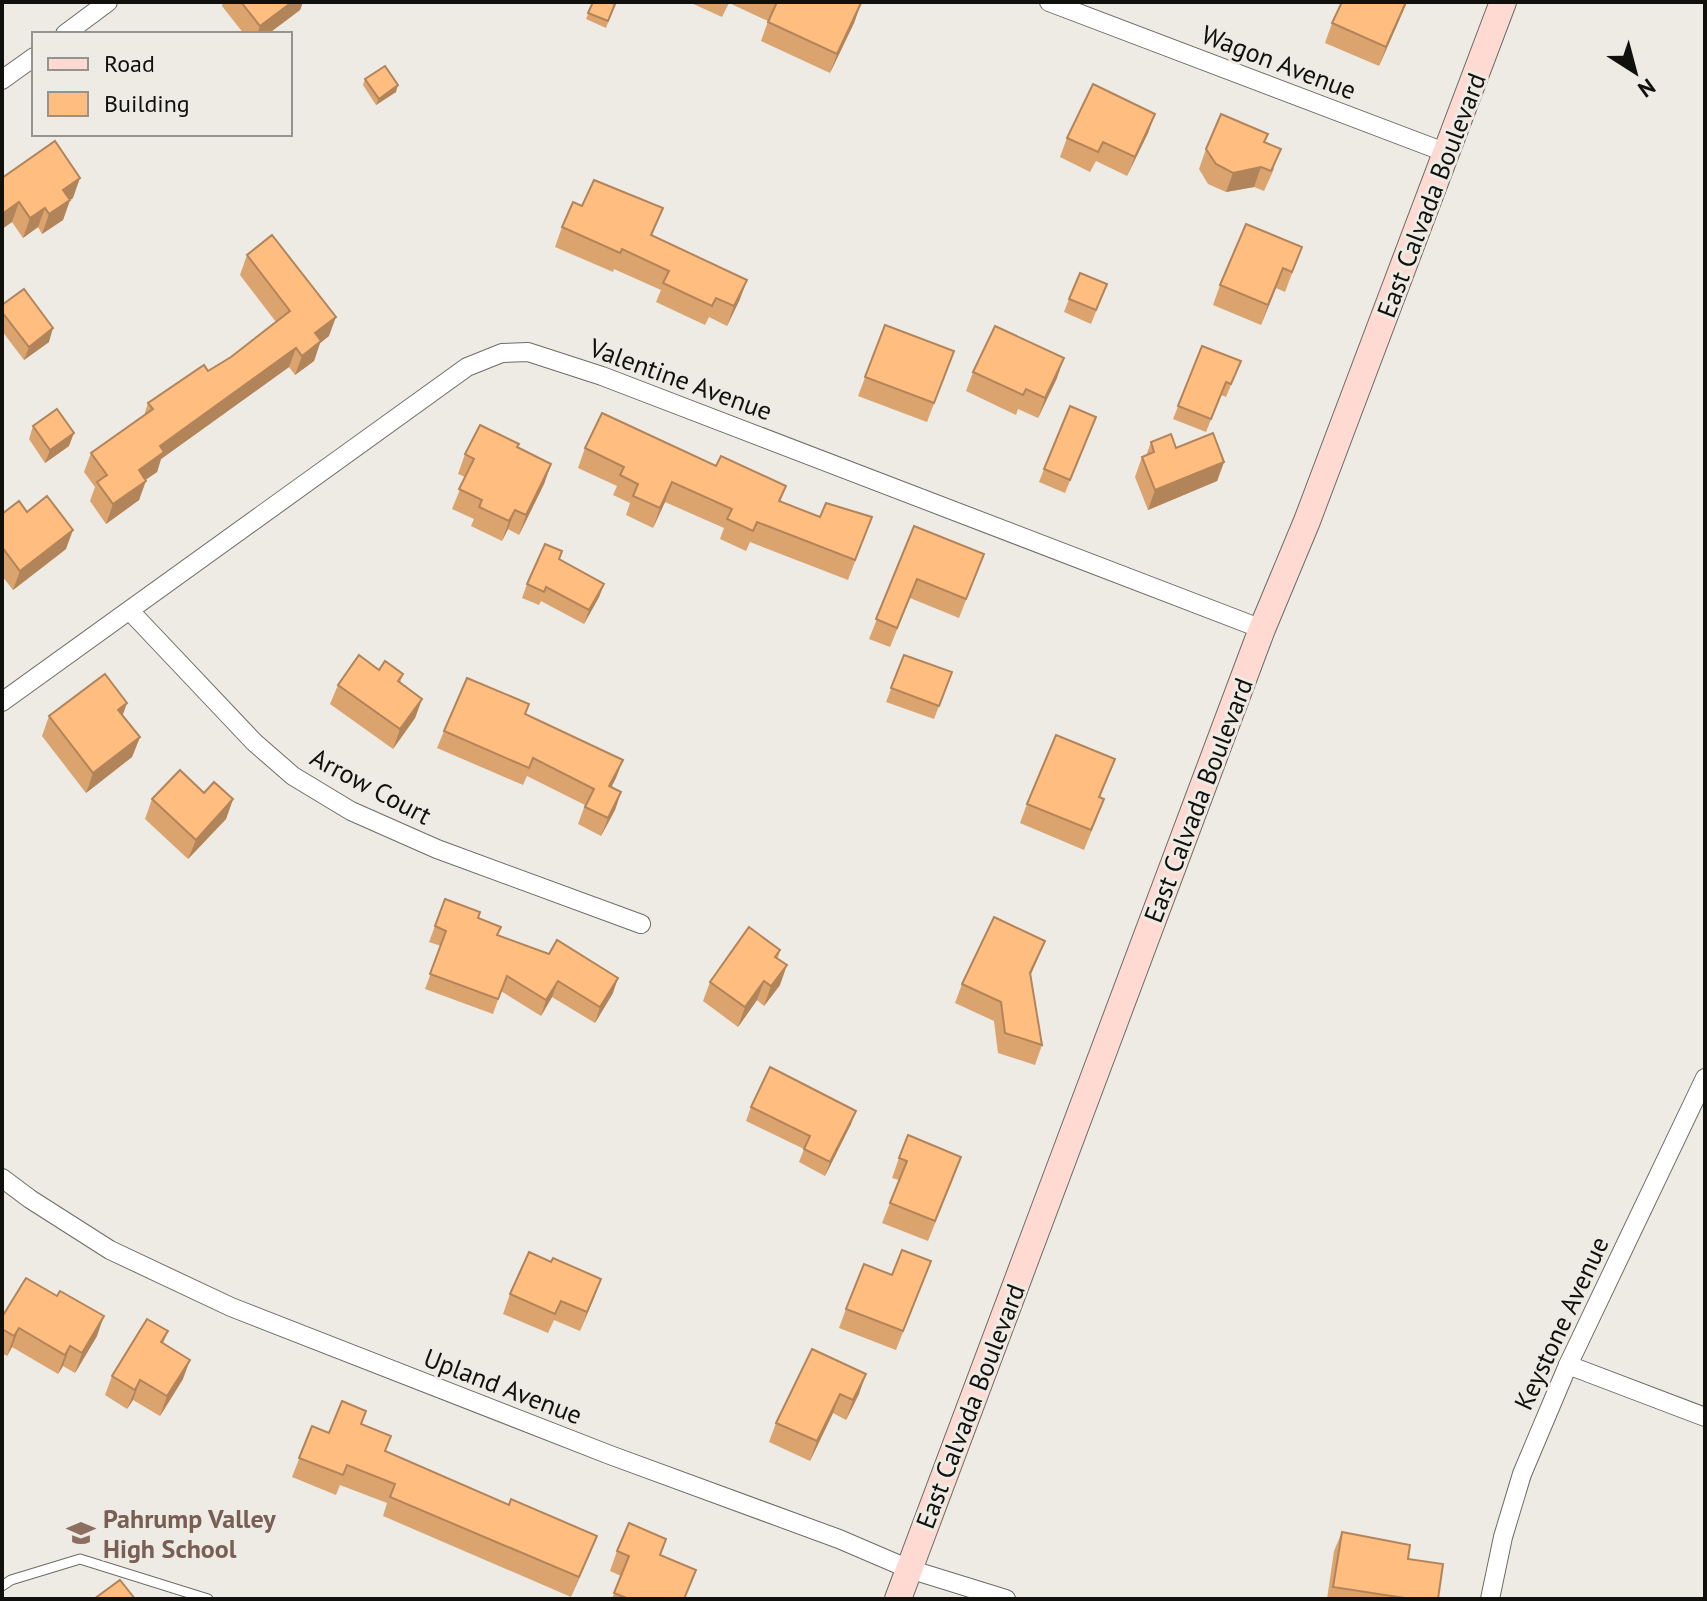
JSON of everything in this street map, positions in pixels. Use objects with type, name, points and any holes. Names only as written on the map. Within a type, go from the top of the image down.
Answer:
[{"type":"main road","name":"East Calvada Boulevard","points":[[898,1599],[1262,629],[1307,521],[1503,2]]},
{"type":"street","points":[[68,32],[108,2]]},
{"type":"street","name":"Wagon Avenue","points":[[1049,2],[1447,153]]},
{"type":"street","points":[[2,80],[32,58]]},
{"type":"street","name":"Valentine Avenue","points":[[2,702],[467,367],[502,353],[528,352],[602,376],[1262,629]]},
{"type":"street","name":"Arrow Court","points":[[130,611],[254,742],[293,776],[351,811],[437,849],[641,924]]},
{"type":"street","name":"Keystone Avenue","points":[[1490,1599],[1503,1537],[1522,1474],[1568,1365],[1705,1078]]},
{"type":"street","name":"Upland Avenue","points":[[2,1178],[110,1250],[231,1307],[610,1455],[839,1539],[909,1569],[1006,1599]]},
{"type":"street","points":[[1568,1365],[1705,1417]]},
{"type":"lane","points":[[2,1586],[11,1580],[80,1559],[208,1599]]},
{"type":"building","points":[[241,2],[292,2],[260,26]]},
{"type":"building","points":[[593,2],[615,4],[608,21],[588,13]]},
{"type":"building","points":[[777,2],[861,3],[837,54],[768,22]]},
{"type":"building","points":[[1342,2],[1406,2],[1386,47],[1332,23]]},
{"type":"building","points":[[385,66],[398,85],[379,99],[365,79]]},
{"type":"building","points":[[1093,84],[1155,114],[1135,157],[1103,142],[1098,152],[1067,138]]},
{"type":"building","points":[[1221,114],[1268,134],[1264,142],[1281,149],[1271,171],[1261,167],[1233,173],[1216,164],[1206,149]]},
{"type":"building","points":[[55,141],[80,178],[63,190],[70,200],[49,214],[45,208],[30,218],[19,202],[2,214],[2,178]]},
{"type":"building","points":[[594,180],[663,208],[651,235],[747,280],[734,306],[716,298],[712,306],[663,283],[669,271],[622,249],[620,253],[562,227],[573,202],[582,206]]},
{"type":"building","points":[[1246,224],[1302,247],[1292,272],[1283,268],[1268,305],[1220,285]]},
{"type":"building","points":[[272,235],[336,317],[315,333],[321,341],[302,356],[296,348],[160,446],[164,452],[139,470],[146,481],[113,504],[97,482],[107,475],[91,453],[153,409],[148,403],[204,365],[208,371],[231,357],[290,311],[247,255]]},
{"type":"building","points":[[1080,273],[1107,284],[1096,310],[1069,299]]},
{"type":"building","points":[[24,289],[53,328],[29,347],[2,312],[2,305]]},
{"type":"building","points":[[885,325],[954,351],[934,403],[865,377]]},
{"type":"building","points":[[995,326],[1064,358],[1045,398],[1026,389],[1023,395],[973,372]]},
{"type":"building","points":[[1202,346],[1241,361],[1231,384],[1226,382],[1211,419],[1178,406]]},
{"type":"building","points":[[1070,406],[1096,417],[1070,480],[1044,469]]},
{"type":"building","points":[[57,409],[74,433],[50,450],[33,426]]},
{"type":"building","points":[[602,413],[716,466],[721,456],[786,486],[779,501],[820,517],[826,503],[872,517],[855,560],[757,522],[753,531],[727,519],[732,509],[672,482],[660,508],[633,496],[638,484],[620,475],[624,467],[585,448]]},
{"type":"building","points":[[480,425],[551,464],[526,515],[515,510],[509,521],[479,507],[482,500],[459,489],[474,459],[465,454]]},
{"type":"building","points":[[1213,433],[1224,462],[1155,490],[1142,457],[1154,452],[1151,442],[1171,434],[1176,448]]},
{"type":"building","points":[[47,496],[73,530],[20,571],[2,547],[2,514],[19,501],[27,512]]},
{"type":"building","points":[[914,526],[984,554],[966,599],[917,579],[897,628],[876,619]]},
{"type":"building","points":[[545,544],[562,551],[559,559],[604,584],[589,610],[546,587],[544,592],[527,584]]},
{"type":"building","points":[[359,655],[379,670],[385,661],[403,674],[398,681],[422,699],[400,729],[338,685]]},
{"type":"building","points":[[904,655],[952,672],[939,706],[891,688]]},
{"type":"building","points":[[105,674],[127,703],[118,710],[140,737],[93,773],[49,716]]},
{"type":"building","points":[[467,678],[529,704],[525,714],[623,760],[609,786],[621,792],[608,818],[585,807],[594,789],[533,758],[529,768],[444,731]]},
{"type":"building","points":[[1056,735],[1115,759],[1099,797],[1104,799],[1091,830],[1027,804]]},
{"type":"building","points":[[180,770],[204,793],[214,782],[233,799],[196,840],[152,799]]},
{"type":"building","points":[[445,899],[480,912],[478,918],[501,927],[497,935],[549,954],[557,940],[618,978],[600,1007],[558,981],[546,1000],[507,976],[498,999],[430,974],[446,931],[435,926]]},
{"type":"building","points":[[994,917],[1045,941],[1030,973],[1042,1045],[1005,1033],[1001,1002],[962,984]]},
{"type":"building","points":[[749,927],[780,950],[775,957],[787,965],[771,986],[764,981],[745,1007],[710,982]]},
{"type":"building","points":[[770,1067],[856,1111],[830,1162],[804,1149],[810,1136],[751,1107]]},
{"type":"building","points":[[908,1135],[961,1157],[935,1221],[890,1203],[907,1161],[899,1158]]},
{"type":"building","points":[[902,1250],[931,1261],[903,1331],[846,1309],[864,1264],[892,1275]]},
{"type":"building","points":[[529,1252],[551,1262],[553,1258],[601,1279],[587,1312],[561,1301],[555,1314],[510,1294]]},
{"type":"building","points":[[26,1278],[57,1296],[60,1291],[104,1316],[82,1353],[70,1346],[65,1355],[19,1328],[14,1336],[2,1329],[2,1317]]},
{"type":"building","points":[[147,1319],[168,1331],[161,1342],[190,1360],[167,1396],[140,1380],[135,1390],[112,1376]]},
{"type":"building","points":[[812,1349],[866,1374],[853,1400],[840,1394],[817,1441],[776,1423]]},
{"type":"building","points":[[342,1401],[366,1411],[361,1424],[391,1436],[385,1451],[509,1505],[511,1499],[597,1536],[579,1577],[390,1497],[395,1484],[347,1465],[343,1475],[299,1458],[312,1426],[329,1433]]},
{"type":"building","points":[[629,1523],[666,1539],[660,1555],[696,1570],[684,1599],[629,1599],[614,1593],[629,1556],[617,1551]]},
{"type":"building","points":[[1342,1532],[1410,1545],[1408,1559],[1443,1564],[1438,1599],[1411,1599],[1333,1587]]},
{"type":"building","points":[[120,1580],[135,1599],[94,1599]]},
{"type":"place","name":"Pahrump Valley High School","points":[[81,1533]]}]
